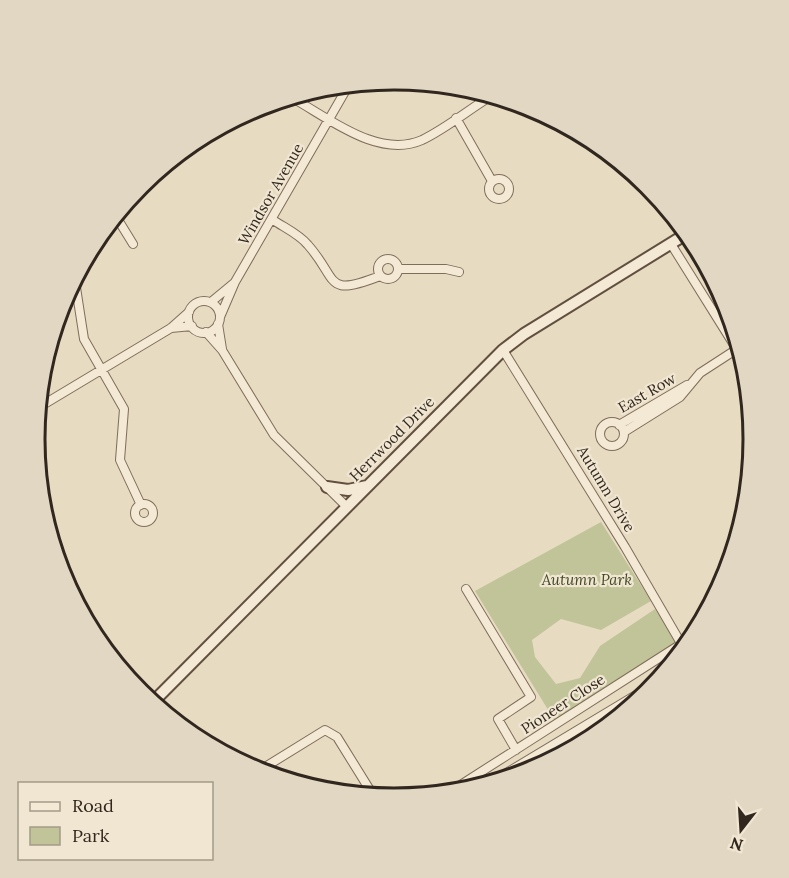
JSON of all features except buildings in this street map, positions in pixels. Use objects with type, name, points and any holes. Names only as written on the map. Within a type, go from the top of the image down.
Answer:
[{"type":"street","name":"Windsor Avenue","points":[[219,321],[235,282],[273,220],[344,93]]},
{"type":"street","points":[[300,102],[371,140],[392,145],[422,140],[484,101]]},
{"type":"street","points":[[456,118],[492,181]]},
{"type":"street","points":[[273,220],[301,238],[315,253],[328,278],[341,286],[357,285],[380,276],[389,279],[396,276],[398,269],[396,263],[386,259],[378,266],[380,276]]},
{"type":"street","points":[[120,223],[133,244]]},
{"type":"street","name":"Herrwood Drive","points":[[158,697],[503,350],[524,334],[680,238]]},
{"type":"street","points":[[671,244],[727,333]]},
{"type":"street","points":[[398,269],[446,269],[459,272]]},
{"type":"street","name":"Windsor Avenue","points":[[211,302],[235,282]]},
{"type":"street","points":[[77,294],[81,330],[124,409],[120,460],[141,505]]},
{"type":"street","points":[[47,402],[171,328],[201,302],[211,302],[218,309],[222,350]]},
{"type":"street","points":[[189,312],[192,326]]},
{"type":"street","points":[[206,332],[219,321]]},
{"type":"street","points":[[171,328],[192,326],[206,332],[222,350],[274,435],[347,507]]},
{"type":"street","name":"Autumn Drive","points":[[503,350],[625,547],[679,641]]},
{"type":"street","name":"East Row","points":[[622,428],[680,397],[688,384],[700,373],[733,352]]},
{"type":"street","points":[[327,487],[348,490],[367,486]]},
{"type":"street","points":[[466,589],[531,697],[498,719],[516,750]]},
{"type":"street","name":"Pioneer Close","points":[[467,781],[675,648]]},
{"type":"street","name":"Pioneer Close","points":[[523,764],[604,718]]},
{"type":"street","points":[[268,765],[325,730],[337,737],[368,788]]},
{"type":"green space","name":"Autumn Park","points":[[601,522],[651,601],[601,630],[561,619],[532,640],[535,657],[556,684],[580,678],[600,646],[655,609],[679,642],[675,648],[555,721],[475,591]]}]
